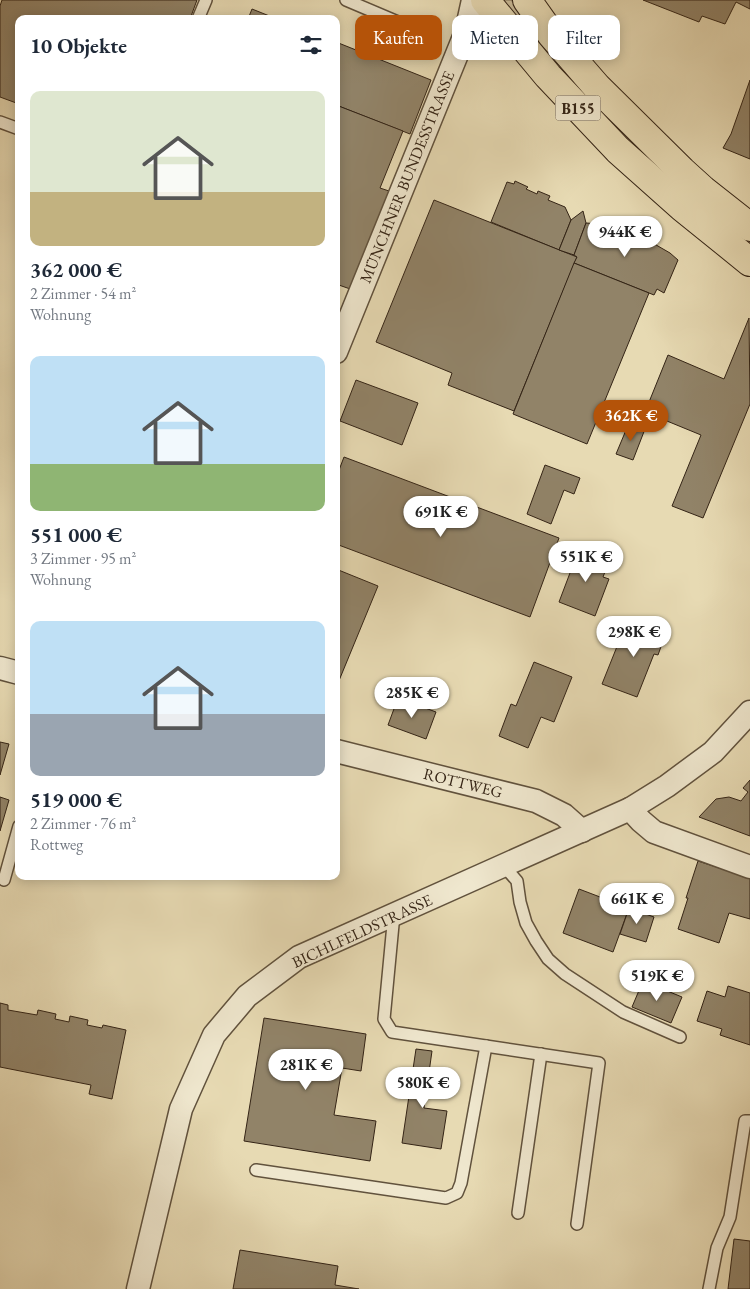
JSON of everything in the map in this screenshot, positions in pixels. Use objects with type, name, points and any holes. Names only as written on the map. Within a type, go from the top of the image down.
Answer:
[{"type":"main road","name":"B155","points":[[485,0],[548,76],[618,150],[682,207],[750,262]]},
{"type":"main road","name":"B155","points":[[527,0],[551,34],[604,94],[703,190],[750,226]]},
{"type":"street","name":"MÜNCHNER BUNDESSTRASSE","points":[[340,342],[466,32],[473,0]]},
{"type":"street","points":[[0,668],[15,672]]},
{"type":"street","name":"BICHLFELDSTRASSE","points":[[138,1289],[181,1109],[214,1035],[247,996],[299,957],[630,809],[667,786],[713,752],[750,712]]},
{"type":"street","name":"ROTTWEG","points":[[340,752],[536,801],[564,815],[582,831]]},
{"type":"street","points":[[630,809],[654,832],[750,867]]},
{"type":"lane","points":[[200,15],[206,0]]},
{"type":"lane","points":[[346,0],[381,15]]},
{"type":"lane","points":[[0,122],[15,128]]},
{"type":"lane","points":[[4,880],[15,840]]},
{"type":"lane","points":[[503,865],[517,881],[526,923],[548,959],[565,974],[623,1012],[680,1037]]},
{"type":"lane","points":[[394,914],[384,1019],[392,1032],[599,1063],[576,1224]]},
{"type":"lane","points":[[256,1170],[446,1198],[458,1193],[486,1046]]},
{"type":"lane","points":[[518,1213],[541,1054]]},
{"type":"lane","points":[[709,1289],[717,1248],[730,1217],[745,1121],[750,1121]]},
{"type":"shaded area","points":[[511,0],[523,15],[514,15],[502,1]]},
{"type":"shaded area","points":[[538,34],[548,47],[548,56],[538,44]]},
{"type":"shaded area","points":[[551,60],[558,60],[750,239],[750,248],[606,122]]},
{"type":"building","points":[[2,0],[197,0],[191,15],[15,15],[15,103],[0,97],[0,6]]},
{"type":"building","points":[[643,0],[750,0],[750,9],[736,2],[725,24],[702,16],[699,22]]},
{"type":"building","points":[[252,9],[267,15],[250,15]]},
{"type":"building","points":[[340,44],[355,50],[355,60],[381,60],[431,80],[410,134],[340,107]]},
{"type":"building","points":[[750,80],[750,159],[723,148],[731,134]]},
{"type":"building","points":[[340,107],[403,131],[380,188],[389,191],[353,290],[340,285]]},
{"type":"building","points":[[515,181],[537,194],[538,191],[550,196],[548,200],[565,207],[571,220],[559,250],[491,222],[507,182],[514,184]]},
{"type":"building","points":[[434,200],[577,257],[514,411],[448,385],[452,373],[376,342]]},
{"type":"building","points":[[583,211],[586,223],[574,255],[559,250],[571,220]]},
{"type":"building","points":[[586,223],[600,224],[628,231],[670,253],[678,260],[664,293],[657,289],[654,295],[574,263],[577,257],[574,255]]},
{"type":"building","points":[[574,263],[649,293],[587,444],[513,414]]},
{"type":"building","points":[[749,318],[750,404],[703,518],[672,506],[701,435],[645,412],[668,355],[724,379]]},
{"type":"building","points":[[356,380],[418,403],[402,445],[340,421]]},
{"type":"building","points":[[629,423],[645,429],[633,460],[616,454]]},
{"type":"building","points":[[344,457],[559,538],[530,617],[340,546],[340,468]]},
{"type":"building","points":[[545,465],[580,478],[574,494],[564,490],[551,524],[527,514]]},
{"type":"building","points":[[582,547],[610,559],[603,577],[609,579],[595,616],[559,602]]},
{"type":"building","points":[[340,571],[378,586],[340,678]]},
{"type":"building","points":[[638,619],[667,630],[658,655],[654,654],[637,697],[602,684],[622,634],[630,637]]},
{"type":"building","points":[[534,662],[572,677],[554,722],[541,717],[528,748],[499,736],[511,704],[516,706]]},
{"type":"building","points":[[398,698],[436,712],[426,739],[388,725]]},
{"type":"building","points":[[0,742],[9,744],[0,775]]},
{"type":"building","points":[[750,780],[750,836],[699,817],[716,799],[729,797],[741,801],[748,792],[743,788]]},
{"type":"building","points":[[0,797],[9,800],[0,831]]},
{"type":"building","points":[[698,861],[750,878],[750,919],[729,913],[719,943],[678,929]]},
{"type":"building","points":[[579,889],[629,908],[613,952],[563,933]]},
{"type":"building","points":[[629,908],[654,917],[646,942],[620,934]]},
{"type":"building","points":[[643,981],[682,997],[671,1023],[632,1007]]},
{"type":"building","points":[[728,986],[750,993],[750,1045],[720,1035],[722,1029],[697,1021],[707,991],[725,997]]},
{"type":"building","points":[[0,1003],[8,1005],[8,1010],[37,1015],[38,1010],[56,1014],[55,1019],[69,1022],[70,1016],[88,1020],[87,1025],[102,1028],[103,1025],[126,1030],[112,1099],[89,1094],[91,1085],[0,1067]]},
{"type":"building","points":[[264,1018],[366,1034],[361,1071],[342,1068],[334,1115],[376,1121],[370,1161],[244,1141]]},
{"type":"building","points":[[416,1049],[432,1051],[424,1108],[447,1111],[441,1149],[402,1143]]},
{"type":"building","points":[[734,1239],[750,1241],[750,1289],[728,1289]]},
{"type":"building","points":[[240,1250],[338,1266],[335,1285],[359,1289],[233,1289]]}]
